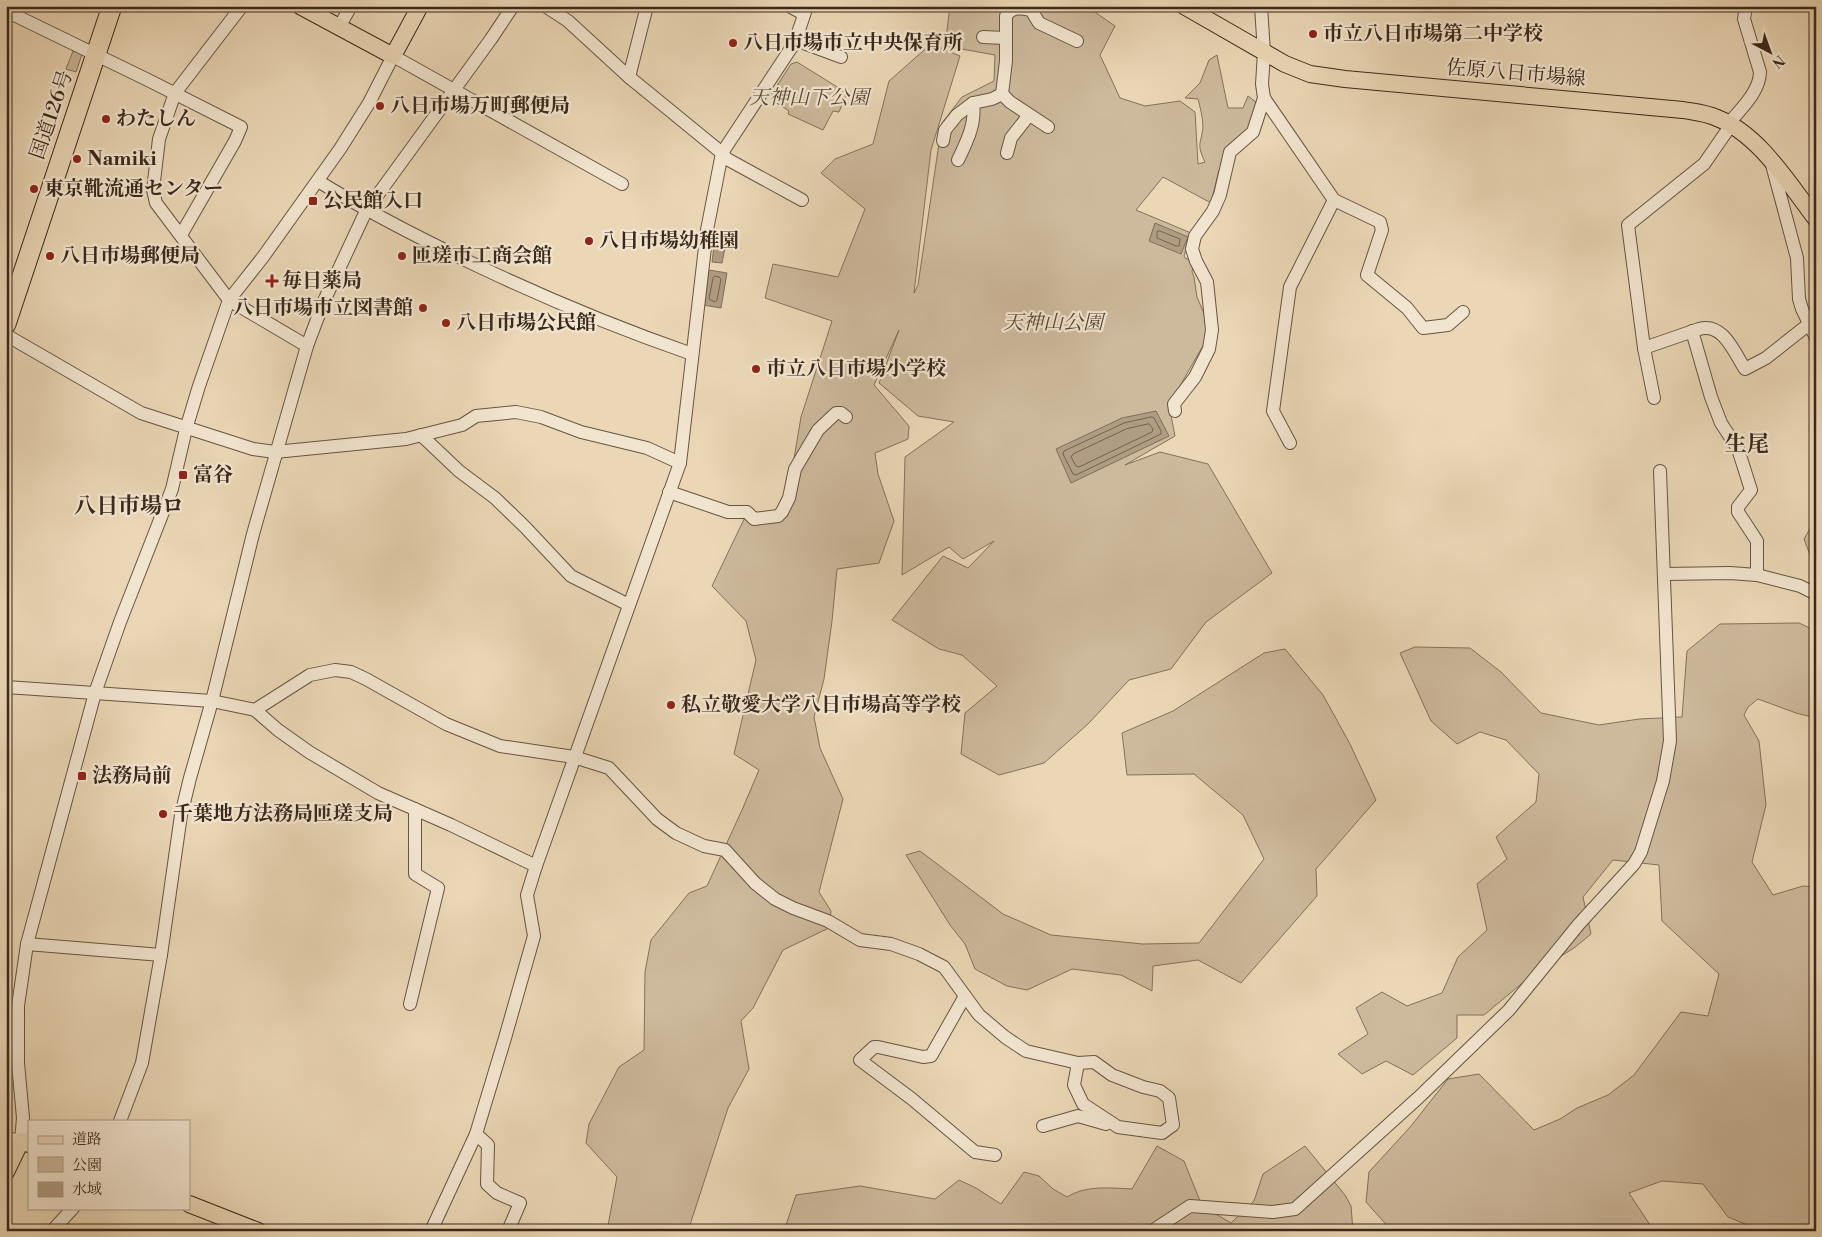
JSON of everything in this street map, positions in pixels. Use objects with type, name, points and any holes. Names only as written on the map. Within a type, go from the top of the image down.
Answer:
[{"type":"highway","name":"国道126号","points":[[6,324],[112,6]]},
{"type":"main road","points":[[300,6],[393,56],[420,6]]},
{"type":"main road","name":"佐原八日市場線","points":[[1184,6],[1264,53],[1310,74],[1683,110],[1704,114],[1730,124],[1744,133],[1771,162],[1816,219]]},
{"type":"main road","points":[[6,1172],[13,1160],[19,1141]]},
{"type":"main road","points":[[190,1204],[258,1231]]},
{"type":"street","points":[[242,6],[175,93],[159,139],[153,190],[156,203],[229,300],[307,346]]},
{"type":"street","points":[[339,27],[351,6]]},
{"type":"street","points":[[120,1120],[142,1063],[161,955],[181,815],[275,452],[307,346],[324,301],[366,211],[513,6]]},
{"type":"street","points":[[545,6],[568,21],[629,77],[722,152],[727,159],[802,200]]},
{"type":"street","points":[[629,77],[647,6]]},
{"type":"street","points":[[431,1231],[476,1134],[534,936],[527,895],[680,463],[706,230],[722,152],[795,42],[806,10],[789,6]]},
{"type":"street","points":[[1175,410],[1174,404],[1195,377],[1210,350],[1212,330],[1210,304],[1206,282],[1192,249],[1195,236],[1213,210],[1220,195],[1230,152],[1253,132],[1264,98],[1262,84],[1264,53],[1261,6]]},
{"type":"street","points":[[1654,398],[1644,348],[1628,225],[1704,164],[1730,124],[1750,98],[1760,80],[1760,72],[1744,19],[1746,6]]},
{"type":"street","points":[[1002,94],[1006,61],[1007,9],[1018,7],[1031,10],[1040,23],[1076,41]]},
{"type":"street","points":[[6,12],[175,93],[241,127],[235,141],[181,235]]},
{"type":"street","points":[[797,36],[806,44],[841,58]]},
{"type":"street","points":[[983,37],[1005,38]]},
{"type":"street","points":[[19,1141],[23,1118],[18,1063],[18,1006],[21,976],[28,944],[95,694],[120,622],[172,489],[186,429],[229,300],[318,181],[360,118],[393,56],[622,184]]},
{"type":"street","points":[[943,142],[945,130],[957,115],[973,103],[992,99],[1002,94]]},
{"type":"street","points":[[1002,94],[1010,102],[1048,127]]},
{"type":"street","points":[[1264,98],[1334,200],[1380,222],[1382,230],[1367,275],[1407,308],[1423,328],[1448,325],[1463,312]]},
{"type":"street","points":[[958,160],[972,131],[973,103]]},
{"type":"street","points":[[1007,153],[1011,138],[1029,114]]},
{"type":"street","points":[[1771,162],[1797,258],[1799,299],[1816,338]]},
{"type":"street","points":[[318,181],[366,211],[426,242],[510,281],[603,321],[692,354]]},
{"type":"street","points":[[1290,442],[1273,411],[1290,287],[1334,200]]},
{"type":"street","points":[[1644,348],[1705,327],[1718,331],[1724,336],[1745,369],[1766,358],[1809,324]]},
{"type":"street","points":[[1692,331],[1711,397],[1721,423],[1738,449],[1751,490],[1738,507],[1738,512],[1756,541],[1757,575]]},
{"type":"street","points":[[6,335],[141,413],[253,449],[275,452],[406,439],[462,424],[476,416],[516,412],[541,417],[581,432],[647,448],[680,463]]},
{"type":"street","points":[[669,492],[728,512],[748,512],[754,519],[778,516],[789,498],[794,469],[818,430],[836,413],[841,413],[846,417]]},
{"type":"street","points":[[421,435],[459,471],[495,498],[571,576],[629,605]]},
{"type":"street","points":[[1152,1231],[1190,1206],[1273,1212],[1295,1209],[1418,1098],[1509,1010],[1579,924],[1634,864],[1640,852],[1663,781],[1670,741],[1660,471]]},
{"type":"street","points":[[1665,574],[1730,572],[1757,575],[1800,586],[1816,594]]},
{"type":"street","points":[[255,710],[310,675],[336,670],[351,672],[446,724],[500,746],[574,758],[609,768],[656,819],[676,833],[704,846],[725,850],[755,883],[775,899],[828,921],[860,940],[891,944],[920,954],[944,967],[979,1015],[1005,1038],[1026,1051],[1078,1063],[1094,1062],[1112,1075],[1143,1087],[1160,1091],[1169,1098],[1174,1125],[1162,1133],[1118,1127],[1078,1116],[1044,1126]]},
{"type":"street","points":[[6,687],[212,701],[255,710],[308,752],[378,793],[536,866]]},
{"type":"street","points":[[410,1004],[438,888],[415,874],[415,809]]},
{"type":"street","points":[[28,944],[161,955]]},
{"type":"street","points":[[965,996],[931,1056],[923,1057],[874,1047],[860,1060],[912,1099],[976,1152],[995,1156]]},
{"type":"street","points":[[1078,1063],[1074,1085],[1083,1104],[1118,1127]]},
{"type":"street","points":[[476,1134],[488,1145],[487,1184],[497,1193],[520,1203],[508,1231]]},
{"type":"street","points":[[52,1231],[71,1210]]},
{"type":"green space","name":"天神山公園","points":[[950,6],[1086,6],[1115,26],[1100,55],[1120,98],[1145,106],[1180,101],[1195,112],[1198,164],[1205,162],[1200,147],[1203,127],[1201,113],[1198,99],[1185,98],[1200,83],[1209,60],[1217,55],[1228,108],[1243,108],[1248,96],[1257,103],[1253,112],[1253,123],[1219,170],[1211,203],[1163,177],[1136,210],[1191,233],[1184,256],[1190,260],[1193,266],[1192,272],[1197,297],[1206,318],[1208,337],[1169,405],[1175,436],[1125,465],[1160,452],[1208,464],[1272,573],[1206,622],[1171,669],[1129,680],[1088,724],[1044,763],[999,775],[961,754],[965,713],[997,686],[962,655],[939,649],[892,620],[943,556],[968,568],[994,541],[963,559],[949,547],[902,575],[905,457],[954,422],[918,416],[879,383],[899,330],[874,385],[909,426],[908,439],[875,453],[878,474],[894,521],[879,563],[837,569],[824,679],[814,717],[820,748],[843,799],[819,892],[831,911],[829,928],[783,950],[753,1008],[741,1021],[749,1069],[728,1108],[688,1231],[607,1231],[617,1177],[586,1143],[589,1124],[619,1067],[644,1050],[645,972],[651,940],[689,893],[707,886],[759,770],[734,754],[756,660],[746,621],[712,586],[747,513],[784,518],[801,417],[832,321],[765,298],[773,264],[838,277],[865,209],[821,173],[835,159],[873,144],[889,81],[931,44],[960,56],[931,150],[914,293],[918,285],[942,123],[962,97],[994,81],[995,55],[945,46]]},
{"type":"green space","points":[[73,51],[82,54],[76,72],[66,69]]},
{"type":"green space","name":"天神山下公園","points":[[797,62],[847,93],[839,112],[833,111],[823,130],[788,114],[789,111],[769,98],[791,64]]},
{"type":"green space","points":[[1816,518],[1816,571],[1804,539]]},
{"type":"green space","points":[[1799,623],[1816,631],[1816,718],[1758,699],[1748,707],[1744,715],[1759,741],[1766,805],[1752,862],[1773,895],[1803,886],[1816,887],[1816,1220],[1793,1231],[1762,1231],[1728,1217],[1703,1184],[1662,1181],[1629,1193],[1654,1231],[1392,1231],[1366,1202],[1369,1172],[1411,1126],[1448,1079],[1479,1074],[1534,1130],[1560,1119],[1577,1108],[1608,1095],[1634,1075],[1681,1012],[1708,1016],[1719,974],[1662,921],[1659,865],[1613,860],[1583,897],[1591,934],[1574,948],[1538,970],[1484,1015],[1457,1015],[1457,1038],[1413,1075],[1386,1061],[1362,1074],[1338,1054],[1368,1034],[1356,1008],[1382,992],[1407,1006],[1442,993],[1458,957],[1487,930],[1477,884],[1507,859],[1496,837],[1536,802],[1539,774],[1506,740],[1480,732],[1457,744],[1431,721],[1400,653],[1415,647],[1470,648],[1501,672],[1541,713],[1599,725],[1639,719],[1682,717],[1687,651],[1720,624]]},
{"type":"green space","points":[[1285,649],[1323,695],[1350,744],[1376,800],[1316,869],[1317,896],[1241,983],[1198,960],[1153,966],[1152,991],[1121,975],[1072,969],[1027,990],[1007,986],[975,969],[965,944],[950,925],[906,855],[920,851],[1003,914],[1051,935],[1143,944],[1199,943],[1264,859],[1243,815],[1194,774],[1127,775],[1122,733],[1173,711],[1264,653]]},
{"type":"green space","points":[[1157,1146],[1184,1161],[1202,1206],[1231,1223],[1254,1201],[1263,1174],[1305,1146],[1345,1195],[1351,1206],[1353,1231],[784,1231],[796,1195],[860,1186],[935,1199],[959,1180],[1001,1204],[1024,1172],[1039,1176],[1053,1189],[1067,1197],[1090,1189],[1132,1189]]},
{"type":"water","points":[[1155,223],[1188,237],[1181,254],[1149,241]]},
{"type":"water","points":[[714,246],[725,248],[722,263],[712,262]]},
{"type":"water","points":[[709,270],[727,273],[721,308],[703,305]]},
{"type":"water","points":[[1156,411],[1169,436],[1071,483],[1056,449],[1122,418]]},
{"type":"place","name":"市立八日市場第二中学校","points":[[1313,34]]},
{"type":"place","name":"八日市場市立中央保育所","points":[[733,43]]},
{"type":"place","name":"八日市場万町郵便局","points":[[380,106]]},
{"type":"place","name":"わたしん","points":[[106,119]]},
{"type":"place","name":"Namiki","points":[[77,159]]},
{"type":"place","name":"東京靴流通センター","points":[[34,189]]},
{"type":"place","name":"公民館入口","points":[[313,201]]},
{"type":"place","name":"八日市場幼稚園","points":[[589,241]]},
{"type":"place","name":"八日市場郵便局","points":[[50,256]]},
{"type":"place","name":"匝瑳市工商会館","points":[[402,256]]},
{"type":"place","name":"毎日薬局","points":[[272,281]]},
{"type":"place","name":"八日市場市立図書館","points":[[423,308]]},
{"type":"place","name":"八日市場公民館","points":[[446,323]]},
{"type":"place","name":"市立八日市場小学校","points":[[756,369]]},
{"type":"place","name":"富谷","points":[[183,475]]},
{"type":"place","name":"私立敬愛大学八日市場高等学校","points":[[671,705]]},
{"type":"place","name":"法務局前","points":[[82,776]]},
{"type":"place","name":"千葉地方法務局匝瑳支局","points":[[163,814]]},
{"type":"district","name":"生尾","points":[[1747,444]]},
{"type":"district","name":"八日市場ロ","points":[[129,506]]}]
